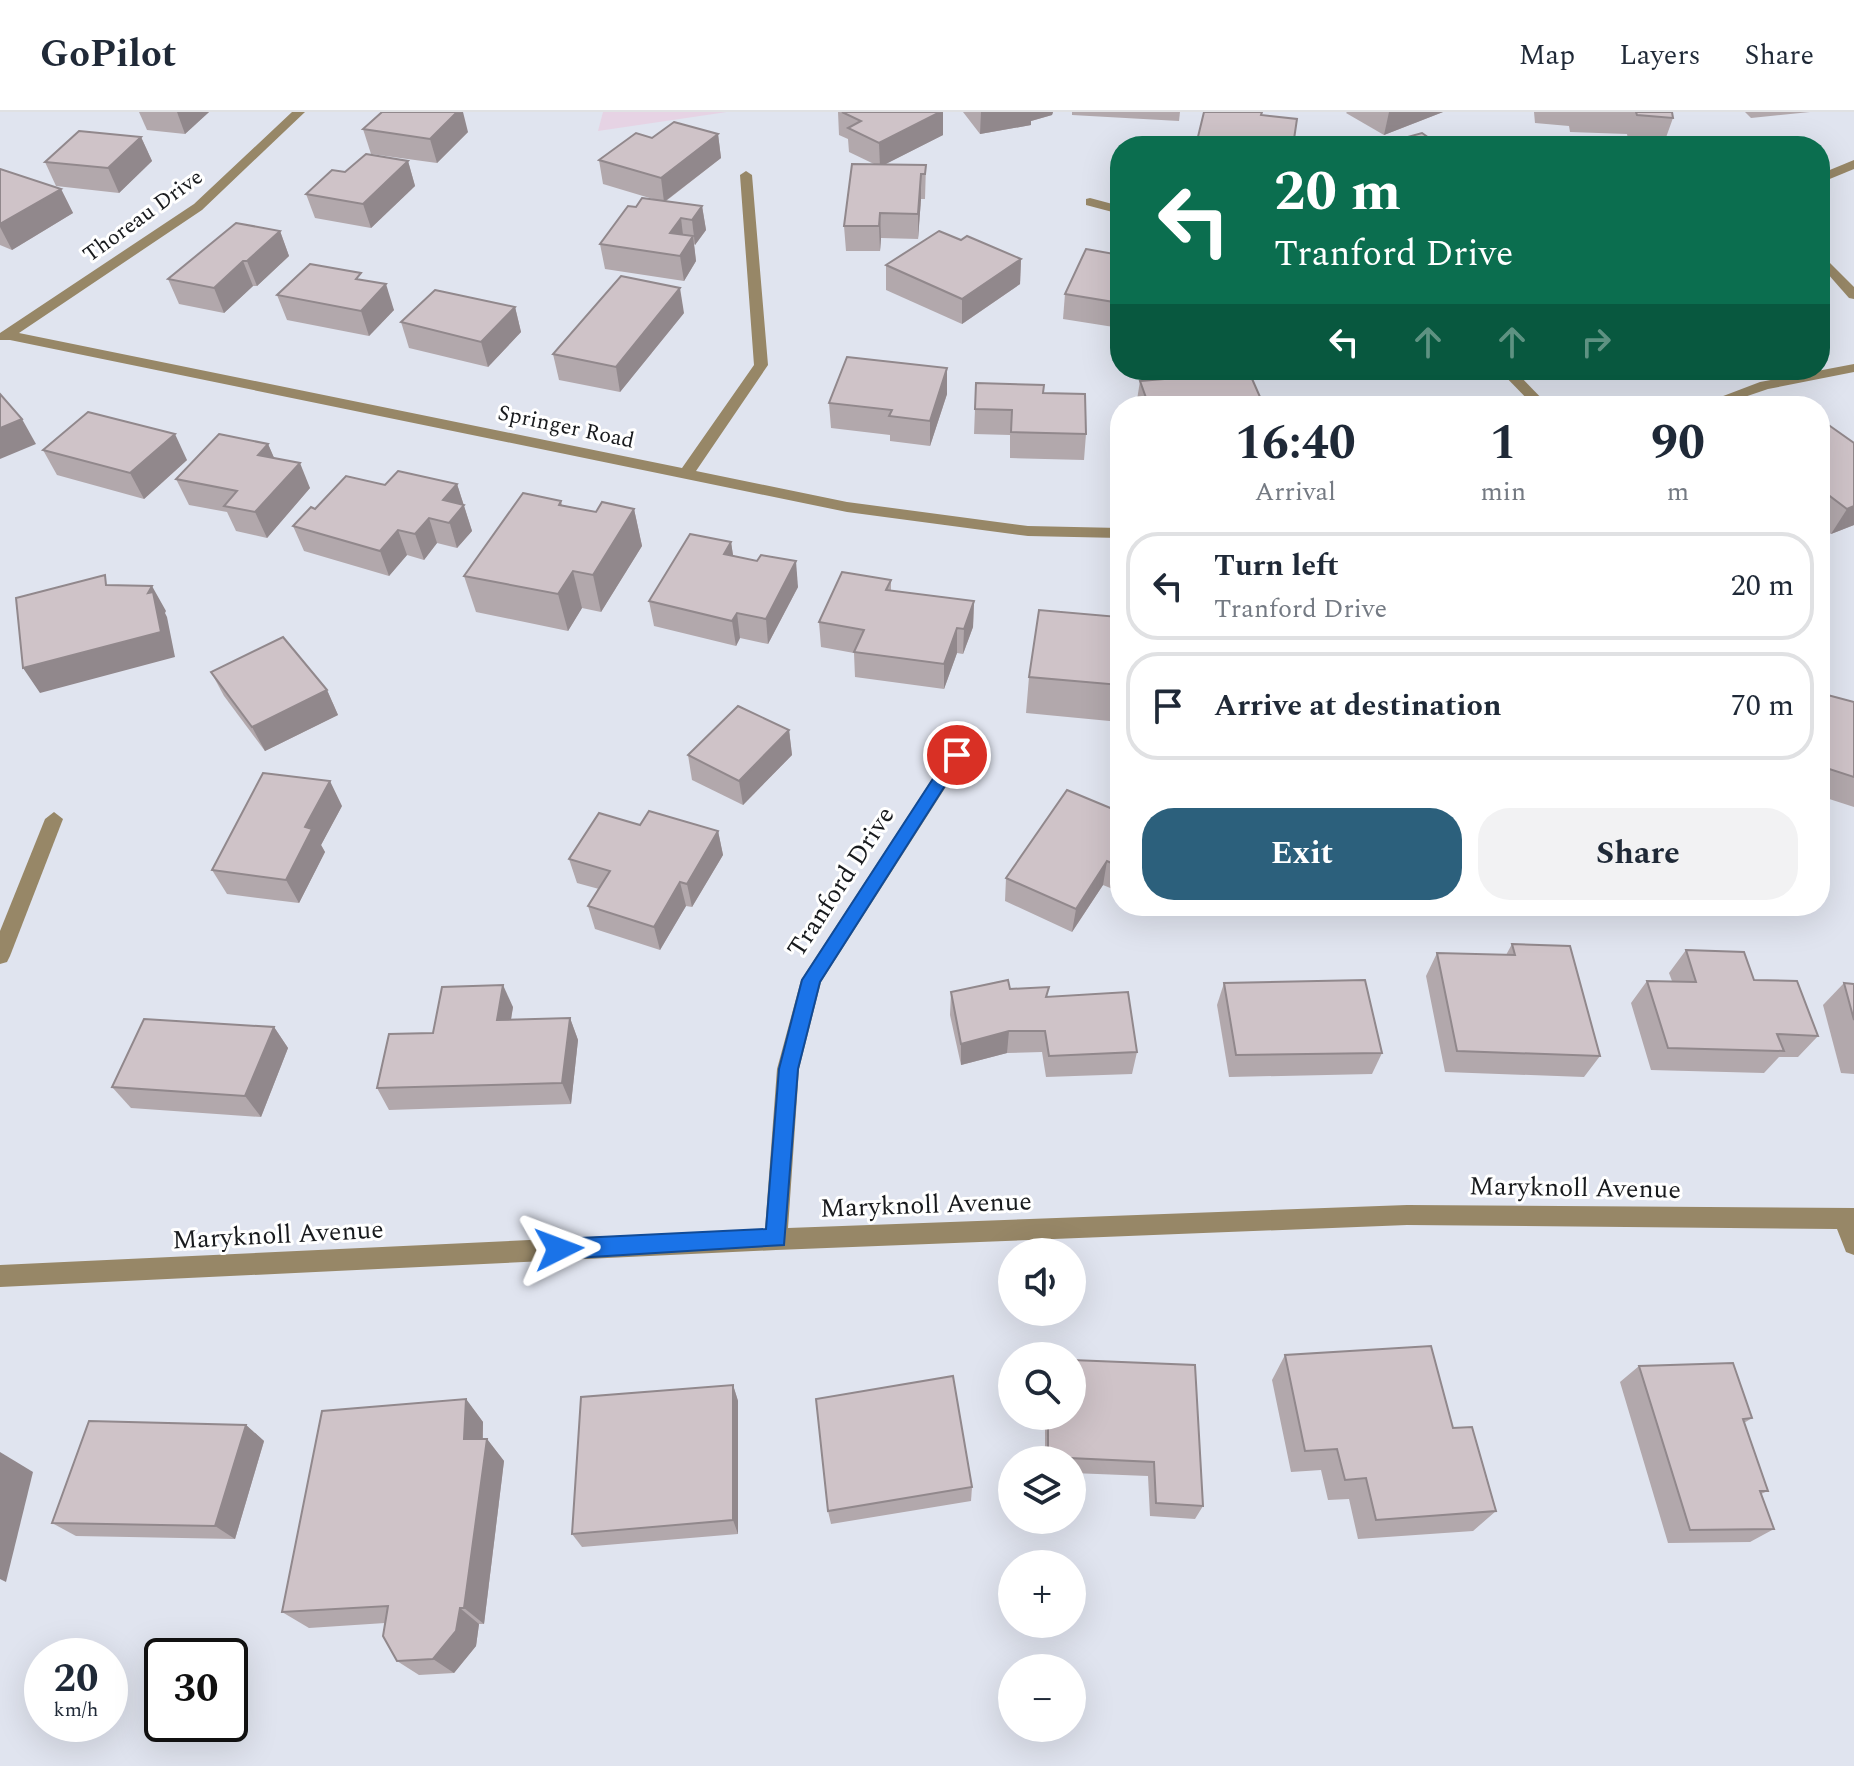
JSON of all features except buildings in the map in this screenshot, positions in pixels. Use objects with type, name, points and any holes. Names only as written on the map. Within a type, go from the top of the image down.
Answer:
[{"type":"street","name":"Thoreau Drive","points":[[4,337],[198,207],[299,112]]},
{"type":"street","points":[[1830,175],[1854,164]]},
{"type":"street","points":[[686,474],[761,365],[746,175]]},
{"type":"street","points":[[1090,202],[1110,207]]},
{"type":"street","points":[[1830,268],[1854,295]]},
{"type":"street","name":"Springer Road","points":[[4,337],[847,507],[1028,531],[1110,533]]},
{"type":"street","points":[[1830,373],[1854,368]]},
{"type":"street","points":[[1516,380],[1532,396]]},
{"type":"street","points":[[1733,396],[1791,380]]},
{"type":"street","name":"Tranford Drive","points":[[776,1239],[788,1069],[811,980],[957,755]]},
{"type":"street","points":[[0,956],[54,819]]},
{"type":"street","name":"Maryknoll Avenue","points":[[0,1276],[776,1239],[1407,1215],[1849,1219]]},
{"type":"street","points":[[1849,1219],[1854,1244]]},
{"type":"shaded area","points":[[603,112],[727,112],[598,131]]},
{"type":"route","points":[[559,1249],[776,1239],[788,1069],[811,980],[957,755]]}]
